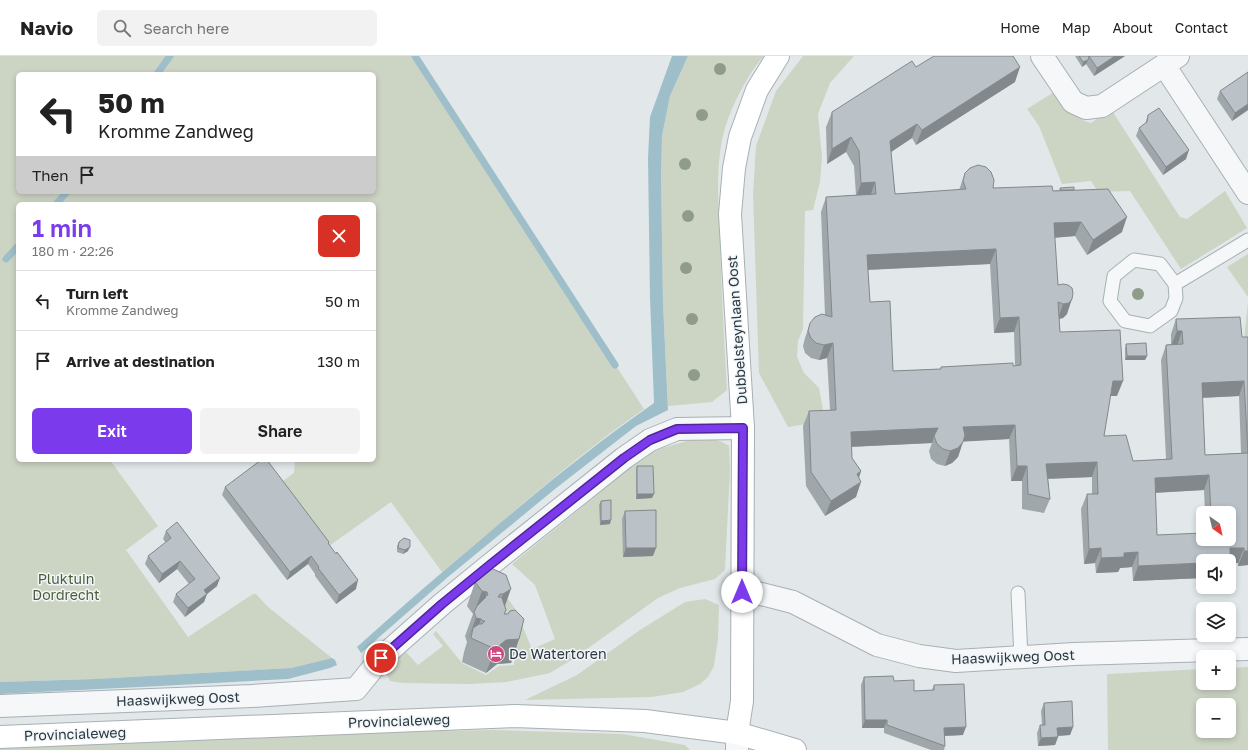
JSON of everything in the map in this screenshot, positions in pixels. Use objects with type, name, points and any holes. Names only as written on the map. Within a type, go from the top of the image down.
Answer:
[{"type":"main road","name":"Dubbelsteynlaan Oost","points":[[737,741],[742,700],[743,428],[730,214],[734,168],[740,137],[757,90],[778,56]]},
{"type":"main road","name":"Provincialeweg","points":[[0,737],[515,716],[646,721],[737,741],[795,750]]},
{"type":"street","points":[[1042,56],[1073,102],[1086,108],[1102,106],[1171,61],[1248,193]]},
{"type":"street","name":"Haaswijkweg Oost","points":[[0,706],[252,696],[356,689],[381,658],[442,604],[624,458],[650,440],[677,429],[743,428]]},
{"type":"street","name":"Haaswijkweg Oost","points":[[742,592],[761,594],[793,602],[877,645],[919,656],[956,661],[1074,654],[1248,649]]},
{"type":"lane","points":[[1175,284],[1248,240]]},
{"type":"lane","points":[[1134,260],[1160,264],[1175,284],[1176,298],[1171,311],[1150,326],[1125,321],[1110,301],[1114,276],[1134,260]]},
{"type":"lane","points":[[1018,593],[1021,657]]},
{"type":"green space","name":"Pluktuin Dordrecht","points":[[0,56],[415,56],[644,409],[592,447],[442,572],[391,502],[329,546],[283,481],[294,473],[295,462],[376,462],[376,202],[16,202],[16,462],[111,462],[158,526],[126,550],[188,637],[253,594],[256,594],[268,607],[332,658],[291,668],[95,679],[0,682]]},
{"type":"green space","points":[[688,56],[764,56],[742,88],[727,122],[723,135],[719,163],[718,192],[727,390],[712,402],[668,406],[663,303],[661,174],[662,136],[670,96]]},
{"type":"green space","points":[[803,56],[854,56],[830,83],[818,114],[822,157],[820,182],[813,210],[805,211],[803,329],[798,341],[797,357],[804,373],[819,388],[825,421],[788,427],[759,373],[753,194],[756,146],[776,91]]},
{"type":"green space","points":[[1054,92],[1074,115],[1091,123],[1111,109],[1180,217],[1187,219],[1225,191],[1247,228],[1181,269],[1130,191],[1098,192],[1091,181],[1062,184],[1039,126],[1027,109]]},
{"type":"green space","points":[[1248,254],[1248,297],[1227,267]]},
{"type":"green space","points":[[1248,302],[1248,340],[1244,339]]},
{"type":"green space","points":[[713,439],[729,446],[730,470],[725,570],[715,579],[680,588],[658,598],[573,659],[550,673],[507,682],[470,684],[403,683],[390,681],[384,669],[404,650],[418,665],[443,646],[433,634],[436,631],[462,663],[486,675],[499,666],[514,665],[516,642],[493,578],[516,610],[532,649],[555,639],[535,585],[512,564],[645,456],[662,448],[691,440]]},
{"type":"green space","points":[[705,599],[719,605],[718,639],[714,666],[708,677],[700,684],[683,692],[652,697],[525,700],[577,675],[640,630],[685,602]]},
{"type":"green space","points":[[1248,667],[1248,750],[1108,750],[1107,674],[1196,669],[1196,690],[1236,690],[1236,668]]},
{"type":"green space","points":[[492,730],[623,734],[685,745],[690,750],[0,750],[0,748],[384,732]]},
{"type":"water","points":[[672,56],[688,56],[670,96],[662,136],[661,174],[663,303],[668,410],[636,426],[555,489],[448,577],[361,653],[357,647],[453,563],[568,467],[610,434],[654,403],[650,298],[648,158],[650,117]]},
{"type":"water","points":[[332,658],[335,660],[337,665],[288,679],[0,694],[0,682],[95,679],[291,668]]},
{"type":"building","points":[[934,56],[1013,56],[1020,67],[922,130],[917,124],[890,141],[895,194],[966,189],[963,181],[965,173],[970,168],[978,165],[986,167],[991,172],[994,180],[993,188],[1052,186],[1053,191],[1108,189],[1127,217],[1093,240],[1081,222],[1054,223],[1058,285],[1068,285],[1072,288],[1073,293],[1072,299],[1069,303],[1063,304],[1058,302],[1060,332],[1120,330],[1123,381],[1113,381],[1104,436],[1126,435],[1133,461],[1172,459],[1166,345],[1183,344],[1182,331],[1177,331],[1176,319],[1240,317],[1242,337],[1248,337],[1248,453],[1248,551],[1244,551],[1244,548],[1230,548],[1230,554],[1196,554],[1196,563],[1138,566],[1138,552],[1124,553],[1124,557],[1101,558],[1101,548],[1089,549],[1087,494],[1098,494],[1097,462],[1046,464],[1050,499],[1028,494],[1027,466],[1017,466],[1015,425],[963,427],[965,435],[963,442],[958,448],[950,451],[943,449],[937,444],[934,436],[938,428],[851,432],[852,458],[861,471],[857,474],[861,482],[831,501],[811,472],[809,411],[836,410],[833,343],[824,345],[816,343],[811,338],[808,331],[810,323],[815,317],[822,314],[832,317],[826,197],[876,194],[875,182],[861,183],[859,151],[851,137],[832,149],[832,112],[912,61],[916,67]],"holes":[[[996,249],[1000,318],[1019,317],[1021,365],[1013,366],[1013,363],[893,371],[890,301],[870,302],[867,255]],[[1244,381],[1248,453],[1205,455],[1202,383]]]},
{"type":"building","points":[[1079,56],[1089,56],[1088,60],[1083,62]]},
{"type":"building","points":[[1089,56],[1115,56],[1097,68]]},
{"type":"building","points":[[1248,72],[1248,104],[1235,113],[1220,91]]},
{"type":"building","points":[[1159,108],[1189,150],[1166,167],[1139,128],[1147,122],[1148,115]]},
{"type":"building","points":[[1074,187],[1074,190],[1061,190],[1060,188]]},
{"type":"building","points":[[1146,343],[1147,356],[1127,356],[1126,344]]},
{"type":"building","points":[[258,462],[269,462],[329,542],[328,543],[336,554],[337,552],[358,580],[339,595],[318,568],[319,567],[311,556],[290,572],[225,487]]},
{"type":"building","points":[[637,466],[653,466],[654,494],[637,494]]},
{"type":"building","points":[[611,500],[611,520],[601,521],[601,501]]},
{"type":"building","points":[[656,510],[656,548],[626,548],[625,511]]},
{"type":"building","points":[[177,522],[220,578],[204,590],[207,594],[188,608],[176,594],[195,579],[180,561],[162,574],[148,556],[171,538],[166,531]]},
{"type":"building","points":[[404,538],[410,540],[410,547],[405,550],[398,548],[399,542]]},
{"type":"building","points":[[491,568],[506,575],[511,589],[503,594],[500,594],[498,597],[502,598],[506,610],[504,614],[508,614],[510,611],[515,610],[524,619],[519,639],[506,640],[495,649],[471,638],[473,628],[485,621],[476,618],[474,612],[477,606],[486,597],[485,596],[488,595],[487,592],[482,591],[475,582]]},
{"type":"building","points":[[893,676],[894,681],[914,680],[914,691],[934,690],[934,685],[964,684],[966,727],[944,728],[945,746],[887,725],[887,720],[865,720],[864,677]]},
{"type":"building","points":[[1072,701],[1073,727],[1057,728],[1058,737],[1041,738],[1040,725],[1045,725],[1044,703]]},
{"type":"waterway","points":[[158,72],[170,56]]},
{"type":"waterway","points":[[415,56],[615,365]]},
{"type":"waterway","points":[[58,202],[65,194]]},
{"type":"waterway","points":[[6,259],[16,248]]},
{"type":"place","name":"De Watertoren","points":[[496,654]]},
{"type":"route","points":[[381,658],[442,604],[624,458],[650,440],[677,429],[743,428],[742,592]]}]
